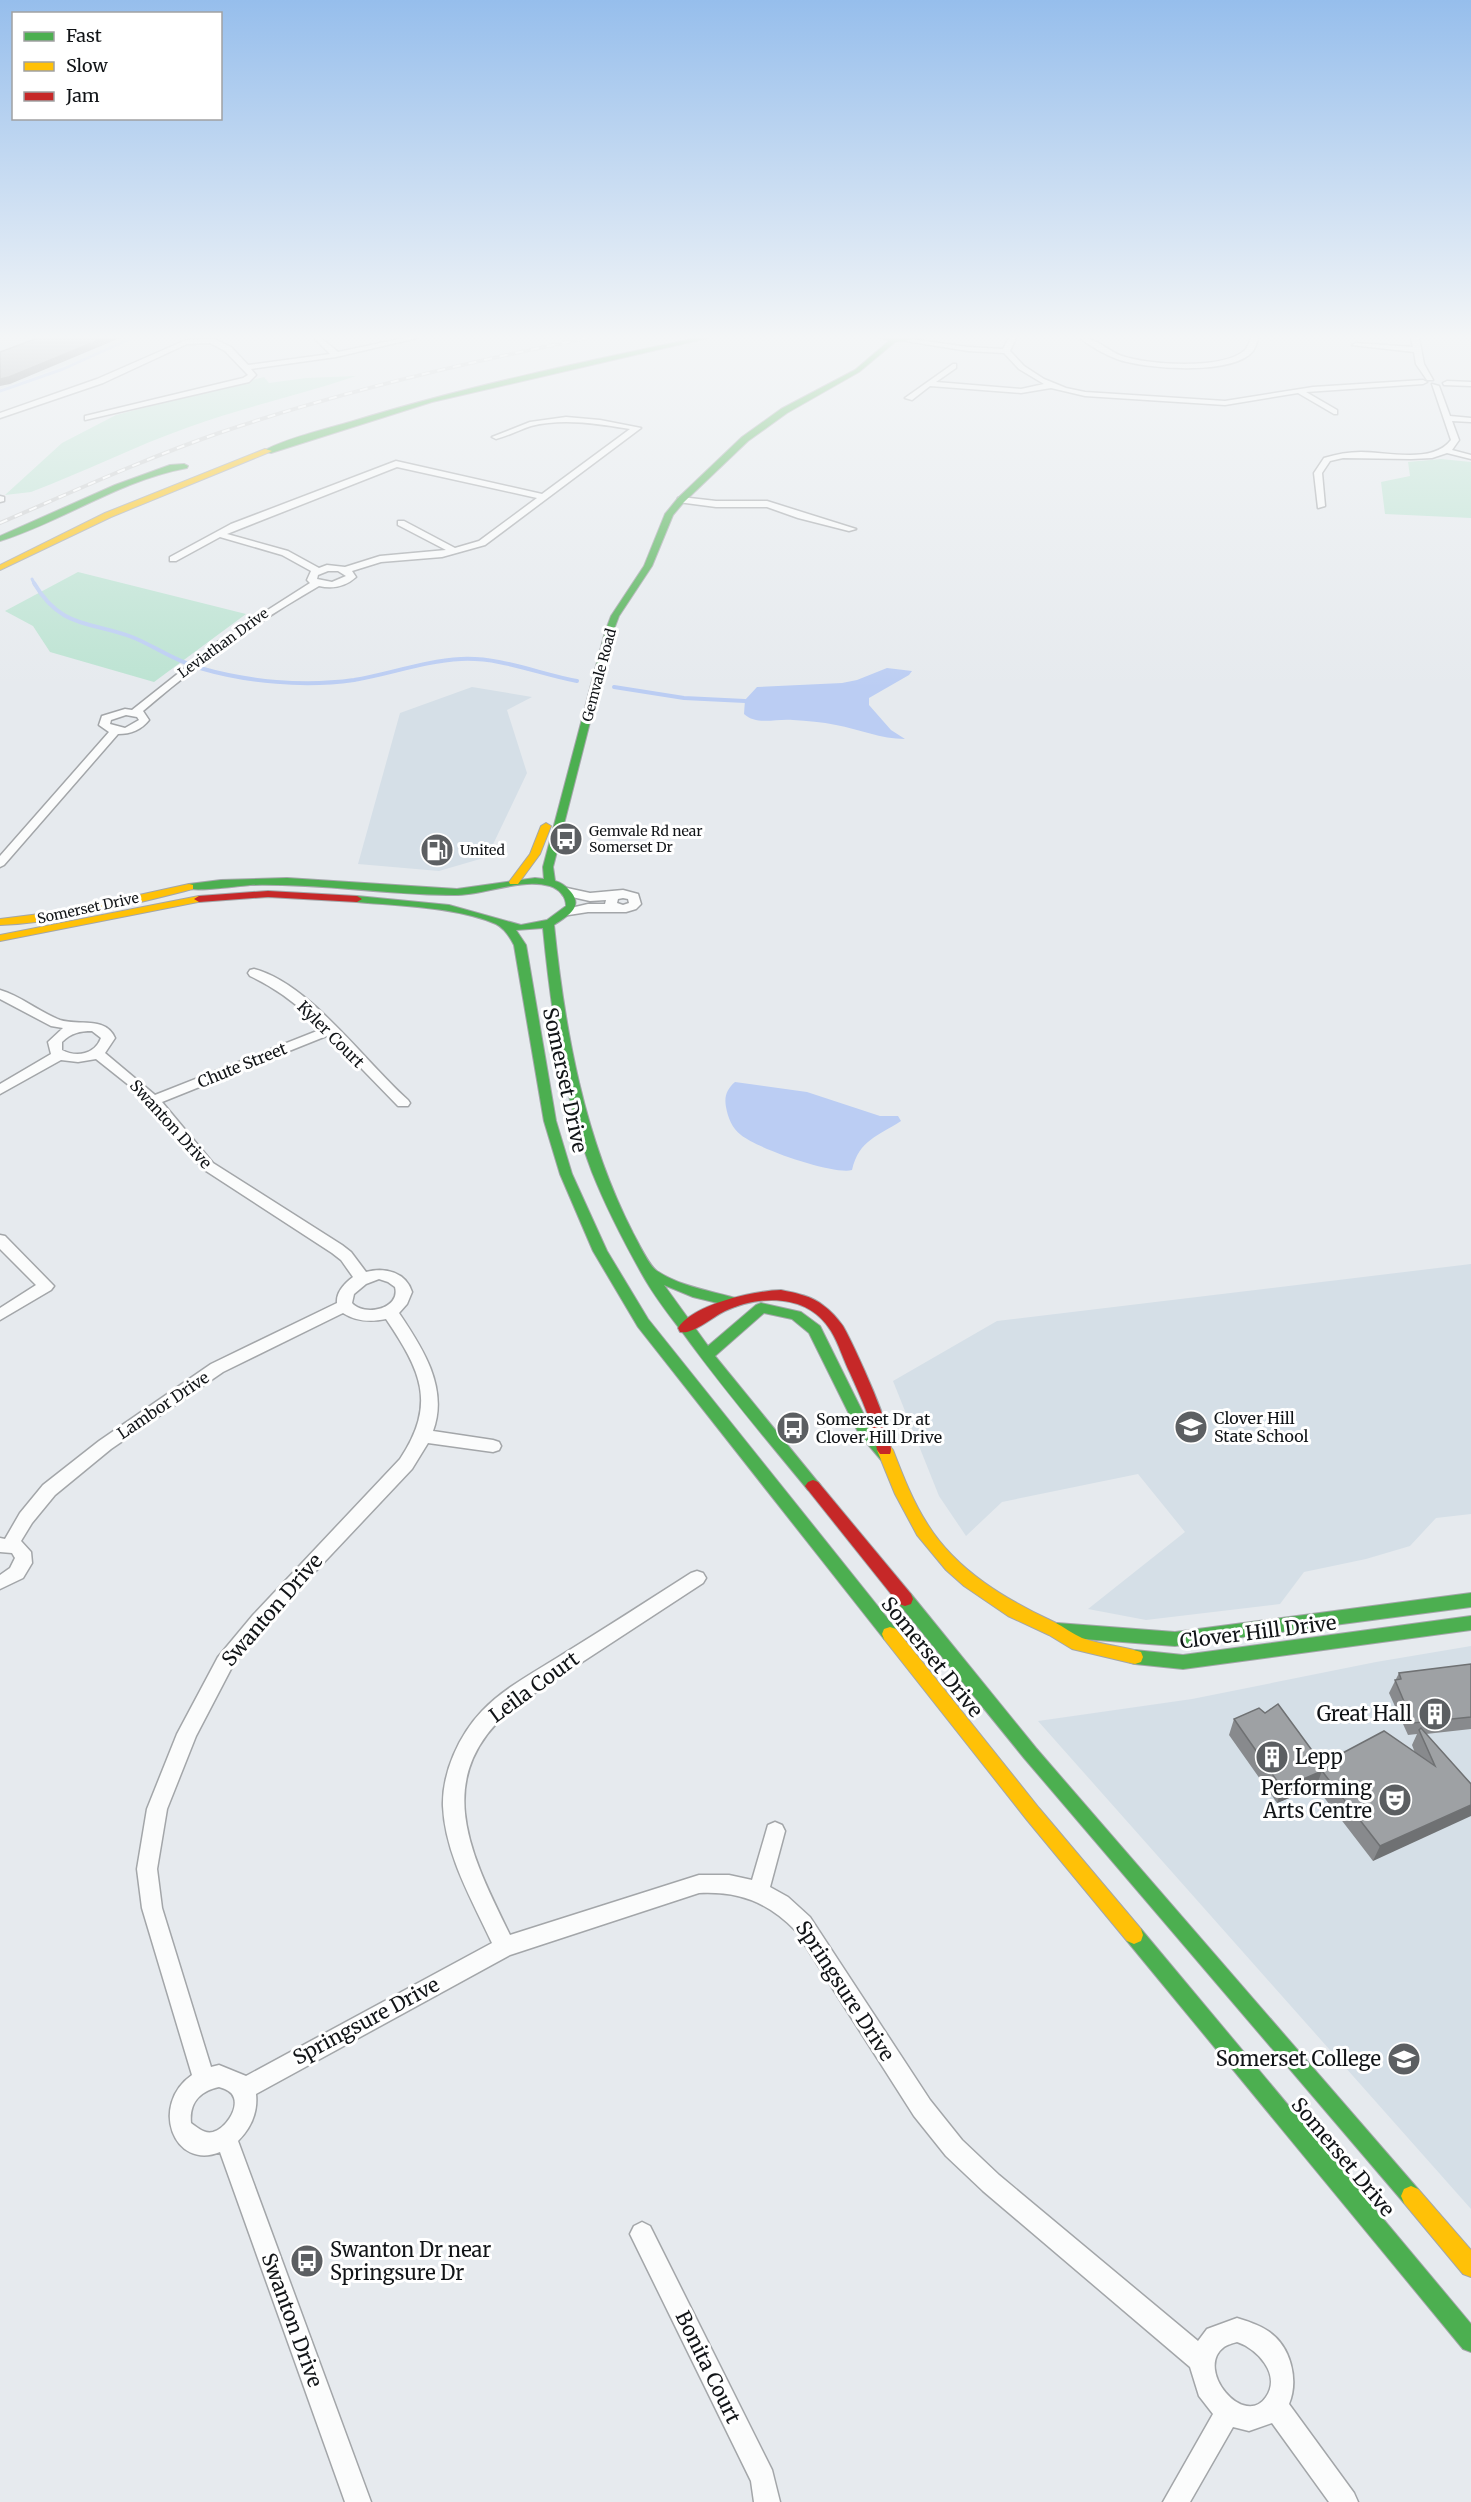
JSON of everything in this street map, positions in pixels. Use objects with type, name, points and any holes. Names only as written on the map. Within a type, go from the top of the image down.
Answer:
[{"type":"main road","points":[[0,550],[50,526],[226,455]]},
{"type":"main road","points":[[0,568],[114,512],[183,482],[257,455]]},
{"type":"main road","points":[[0,582],[60,548],[257,460],[264,455]]},
{"type":"main road","name":"Gemvale Road","points":[[550,883],[548,867],[615,616],[648,566],[669,514],[727,455]]},
{"type":"main road","points":[[0,539],[118,487],[173,467],[200,464]]},
{"type":"main road","name":"Gemvale Road","points":[[514,882],[535,854],[558,799],[572,774]]},
{"type":"main road","name":"Somerset Drive","points":[[0,922],[29,921],[155,894],[217,884],[313,883],[452,892],[498,888],[514,882],[539,881],[550,883],[567,892]]},
{"type":"main road","points":[[496,921],[485,904],[487,898],[498,888]]},
{"type":"main road","points":[[567,892],[571,899],[571,906],[567,913]]},
{"type":"main road","name":"Somerset Drive","points":[[0,938],[67,927],[163,905],[242,895],[456,908],[525,928],[548,924],[567,913]]},
{"type":"main road","name":"Somerset Drive","points":[[496,921],[514,934],[520,945],[550,1119],[585,1222],[613,1278],[670,1334],[1033,1814],[1471,2341]]},
{"type":"main road","name":"Somerset Drive","points":[[548,924],[549,953],[573,1079],[590,1146],[603,1183],[648,1273],[670,1334],[707,1355],[1030,1753],[1471,2266]]},
{"type":"main road","points":[[648,1273],[698,1294],[734,1302]]},
{"type":"main road","name":"Clover Hill Drive","points":[[670,1334],[701,1314],[758,1295],[788,1296],[809,1303],[829,1317],[882,1426],[886,1456]]},
{"type":"main road","points":[[707,1355],[761,1308]]},
{"type":"main road","name":"Clover Hill Drive","points":[[670,1334],[761,1308],[776,1309],[798,1316],[813,1327],[820,1337],[864,1430],[886,1456],[923,1531],[952,1565],[970,1581],[1014,1611],[1055,1630],[1078,1644],[1148,1660],[1183,1662],[1471,1623]]},
{"type":"main road","name":"Clover Hill Drive","points":[[1055,1630],[1084,1630],[1134,1638],[1175,1639],[1471,1600]]},
{"type":"street","name":"Leviathan Drive","points":[[318,571],[334,568],[346,570],[380,559],[455,551],[482,543],[600,455]]},
{"type":"street","points":[[1321,506],[1318,470],[1331,458],[1352,455]]},
{"type":"street","points":[[1382,455],[1428,455]]},
{"type":"street","points":[[173,559],[218,534],[396,464],[542,497]]},
{"type":"street","points":[[681,500],[716,504],[767,504],[801,516],[852,529]]},
{"type":"street","points":[[401,523],[455,551]]},
{"type":"street","points":[[218,534],[285,553],[318,571],[311,577],[317,583]]},
{"type":"street","name":"Leviathan Drive","points":[[116,730],[133,729],[142,723],[144,717],[136,712],[167,684],[267,611],[317,583],[334,584],[348,580],[351,574],[346,570]]},
{"type":"street","points":[[2,857],[49,810],[116,730],[104,725],[106,718],[119,713],[136,712]]},
{"type":"street","points":[[567,892],[616,902]]},
{"type":"street","points":[[567,913],[616,902],[628,894],[639,895]]},
{"type":"street","name":"Kyler Court","points":[[254,973],[271,979],[288,990],[330,1030],[380,1084],[403,1102]]},
{"type":"street","points":[[0,994],[56,1023],[77,1028]]},
{"type":"street","points":[[0,1005],[43,1028],[57,1048],[77,1058],[97,1053],[107,1043],[106,1033],[95,1027],[77,1028],[63,1033],[57,1048],[0,1090]]},
{"type":"street","name":"Chute Street","points":[[154,1100],[330,1030]]},
{"type":"street","name":"Swanton Drive","points":[[97,1053],[154,1100],[208,1166],[337,1249],[346,1256],[362,1278]]},
{"type":"street","points":[[0,1240],[46,1286],[0,1315]]},
{"type":"street","points":[[372,1275],[389,1275],[402,1283],[405,1293],[403,1300],[390,1312],[373,1316],[351,1311],[346,1305],[345,1295],[348,1288],[362,1278],[372,1275]]},
{"type":"street","name":"Lambor Drive","points":[[0,1582],[17,1573],[25,1561],[22,1550],[6,1545],[49,1490],[97,1450],[217,1368],[346,1305]]},
{"type":"street","name":"Swanton Drive","points":[[204,2080],[158,1932],[147,1869],[152,1830],[165,1786],[211,1684],[235,1648],[272,1605],[406,1464],[424,1436],[431,1411],[429,1384],[411,1342],[390,1312]]},
{"type":"street","points":[[424,1436],[493,1446]]},
{"type":"street","name":"Leila Court","points":[[504,1947],[465,1857],[453,1807],[461,1761],[470,1743],[481,1726],[496,1710],[697,1578]]},
{"type":"street","points":[[759,1890],[775,1831]]},
{"type":"street","name":"Springsure Drive","points":[[243,2089],[504,1947],[699,1884],[736,1884],[759,1890],[790,1910],[803,1924],[922,2108],[954,2148],[991,2183],[1202,2361]]},
{"type":"street","points":[[219,2076],[229,2077],[243,2089],[247,2098],[242,2121],[226,2138],[215,2143],[195,2142],[181,2129],[179,2109],[183,2099],[190,2089],[204,2080],[219,2076]]},
{"type":"street","name":"Swanton Drive","points":[[226,2138],[358,2502]]},
{"type":"street","name":"Bonita Court","points":[[642,2234],[764,2479],[767,2502]]},
{"type":"street","points":[[1237,2330],[1250,2334],[1268,2348],[1280,2367],[1281,2393],[1275,2406],[1267,2414],[1254,2418],[1240,2417],[1228,2412],[1210,2394],[1204,2379],[1202,2361],[1206,2347],[1214,2337],[1224,2332],[1237,2330]]},
{"type":"street","points":[[1275,2406],[1345,2502]]},
{"type":"street","points":[[1176,2502],[1228,2412]]},
{"type":"shaded area","points":[[472,687],[532,697],[507,710],[527,773],[487,857],[439,871],[358,864],[400,713]]},
{"type":"shaded area","name":"Clover Hill State School","points":[[1471,1264],[1471,1514],[1436,1518],[1410,1546],[1366,1559],[1304,1572],[1280,1604],[1146,1620],[1088,1609],[1185,1532],[1138,1474],[1002,1502],[966,1536],[939,1496],[893,1381],[997,1321]]},
{"type":"shaded area","name":"Somerset College","points":[[1471,1646],[1471,2209],[1038,1721],[1192,1699],[1376,1662]]},
{"type":"green space","points":[[49,455],[119,455],[31,492],[5,495]]},
{"type":"green space","points":[[1441,459],[1471,462],[1471,518],[1385,514],[1381,482],[1410,476],[1408,462]]},
{"type":"green space","points":[[78,572],[246,614],[154,682],[50,652],[33,626],[5,611]]},
{"type":"water","points":[[887,668],[912,671],[869,698],[869,705],[891,730],[905,739],[820,722],[755,720],[744,714],[745,700],[757,687],[842,683],[857,680]]},
{"type":"water","points":[[735,1082],[807,1092],[880,1116],[898,1116],[901,1121],[865,1145],[859,1152],[852,1170],[829,1169],[779,1154],[750,1141],[738,1132],[729,1119],[725,1103],[727,1093]]},
{"type":"building","name":"Great Hall","points":[[1471,1664],[1471,1717],[1413,1723],[1395,1680],[1401,1679],[1399,1673]]},
{"type":"building","points":[[1278,1704],[1322,1764],[1384,1731],[1435,1766],[1419,1730],[1421,1728],[1471,1784],[1471,1805],[1380,1846],[1322,1771],[1282,1788],[1234,1719],[1259,1708],[1265,1713]]},
{"type":"waterway","points":[[32,579],[34,583]]},
{"type":"waterway","points":[[34,583],[44,598],[66,616],[132,637],[186,663]]},
{"type":"waterway","points":[[200,668],[257,680],[316,683],[354,680],[447,660],[476,659],[505,663],[577,681]]},
{"type":"waterway","points":[[614,687],[684,698],[745,701]]},
{"type":"railway","points":[[0,523],[161,455]]},
{"type":"traffic: fast","points":[[550,883],[548,867],[615,616],[648,566],[669,514],[728,455]]},
{"type":"traffic: fast","points":[[0,539],[118,487],[173,467],[184,466]]},
{"type":"traffic: fast","points":[[189,887],[221,883],[287,881],[457,892],[535,881],[555,884],[564,890],[571,899],[571,906],[550,923],[521,928],[449,908],[357,899]]},
{"type":"traffic: fast","points":[[503,924],[514,934],[520,945],[550,1121],[566,1174],[600,1251],[643,1323],[890,1634]]},
{"type":"traffic: fast","points":[[548,924],[556,993],[577,1102],[598,1171],[611,1202],[653,1279],[677,1315],[730,1385],[813,1486]]},
{"type":"traffic: fast","points":[[648,1273],[698,1294],[734,1302]]},
{"type":"traffic: fast","points":[[707,1355],[761,1308]]},
{"type":"traffic: fast","points":[[762,1308],[796,1315],[815,1330],[864,1430],[886,1456]]},
{"type":"traffic: fast","points":[[905,1599],[1030,1753],[1411,2196]]},
{"type":"traffic: fast","points":[[1057,1630],[1175,1639],[1471,1600]]},
{"type":"traffic: fast","points":[[1135,1657],[1183,1662],[1471,1623]]},
{"type":"traffic: fast","points":[[1134,1935],[1471,2341]]},
{"type":"traffic: slow","points":[[0,568],[108,515],[259,455]]},
{"type":"traffic: slow","points":[[514,882],[535,854],[546,826]]},
{"type":"traffic: slow","points":[[0,922],[71,914],[189,887]]},
{"type":"traffic: slow","points":[[0,938],[199,899]]},
{"type":"traffic: slow","points":[[885,1450],[903,1494],[923,1531],[952,1565],[970,1581],[1014,1611],[1055,1630],[1078,1644],[1135,1657]]},
{"type":"traffic: slow","points":[[890,1634],[1033,1814],[1134,1935]]},
{"type":"traffic: slow","points":[[1411,2196],[1471,2266]]},
{"type":"traffic: jam","points":[[199,899],[268,894],[357,899]]},
{"type":"traffic: jam","points":[[685,1328],[720,1308],[740,1300],[761,1296],[781,1295],[800,1299],[818,1308],[834,1324],[844,1342],[874,1411],[885,1450]]},
{"type":"traffic: jam","points":[[813,1486],[905,1599]]},
{"type":"place","name":"Gemvale Rd near Somerset Dr","points":[[566,839]]},
{"type":"place","name":"United","points":[[437,850]]},
{"type":"place","name":"Clover Hill State School","points":[[1191,1427]]},
{"type":"place","name":"Somerset Dr at Clover Hill Drive","points":[[793,1428]]},
{"type":"place","name":"Great Hall","points":[[1435,1714]]},
{"type":"place","name":"Lepp","points":[[1272,1757]]},
{"type":"place","name":"Performing Arts Centre","points":[[1395,1800]]},
{"type":"place","name":"Somerset College","points":[[1404,2059]]},
{"type":"place","name":"Swanton Dr near Springsure Dr","points":[[307,2261]]}]
